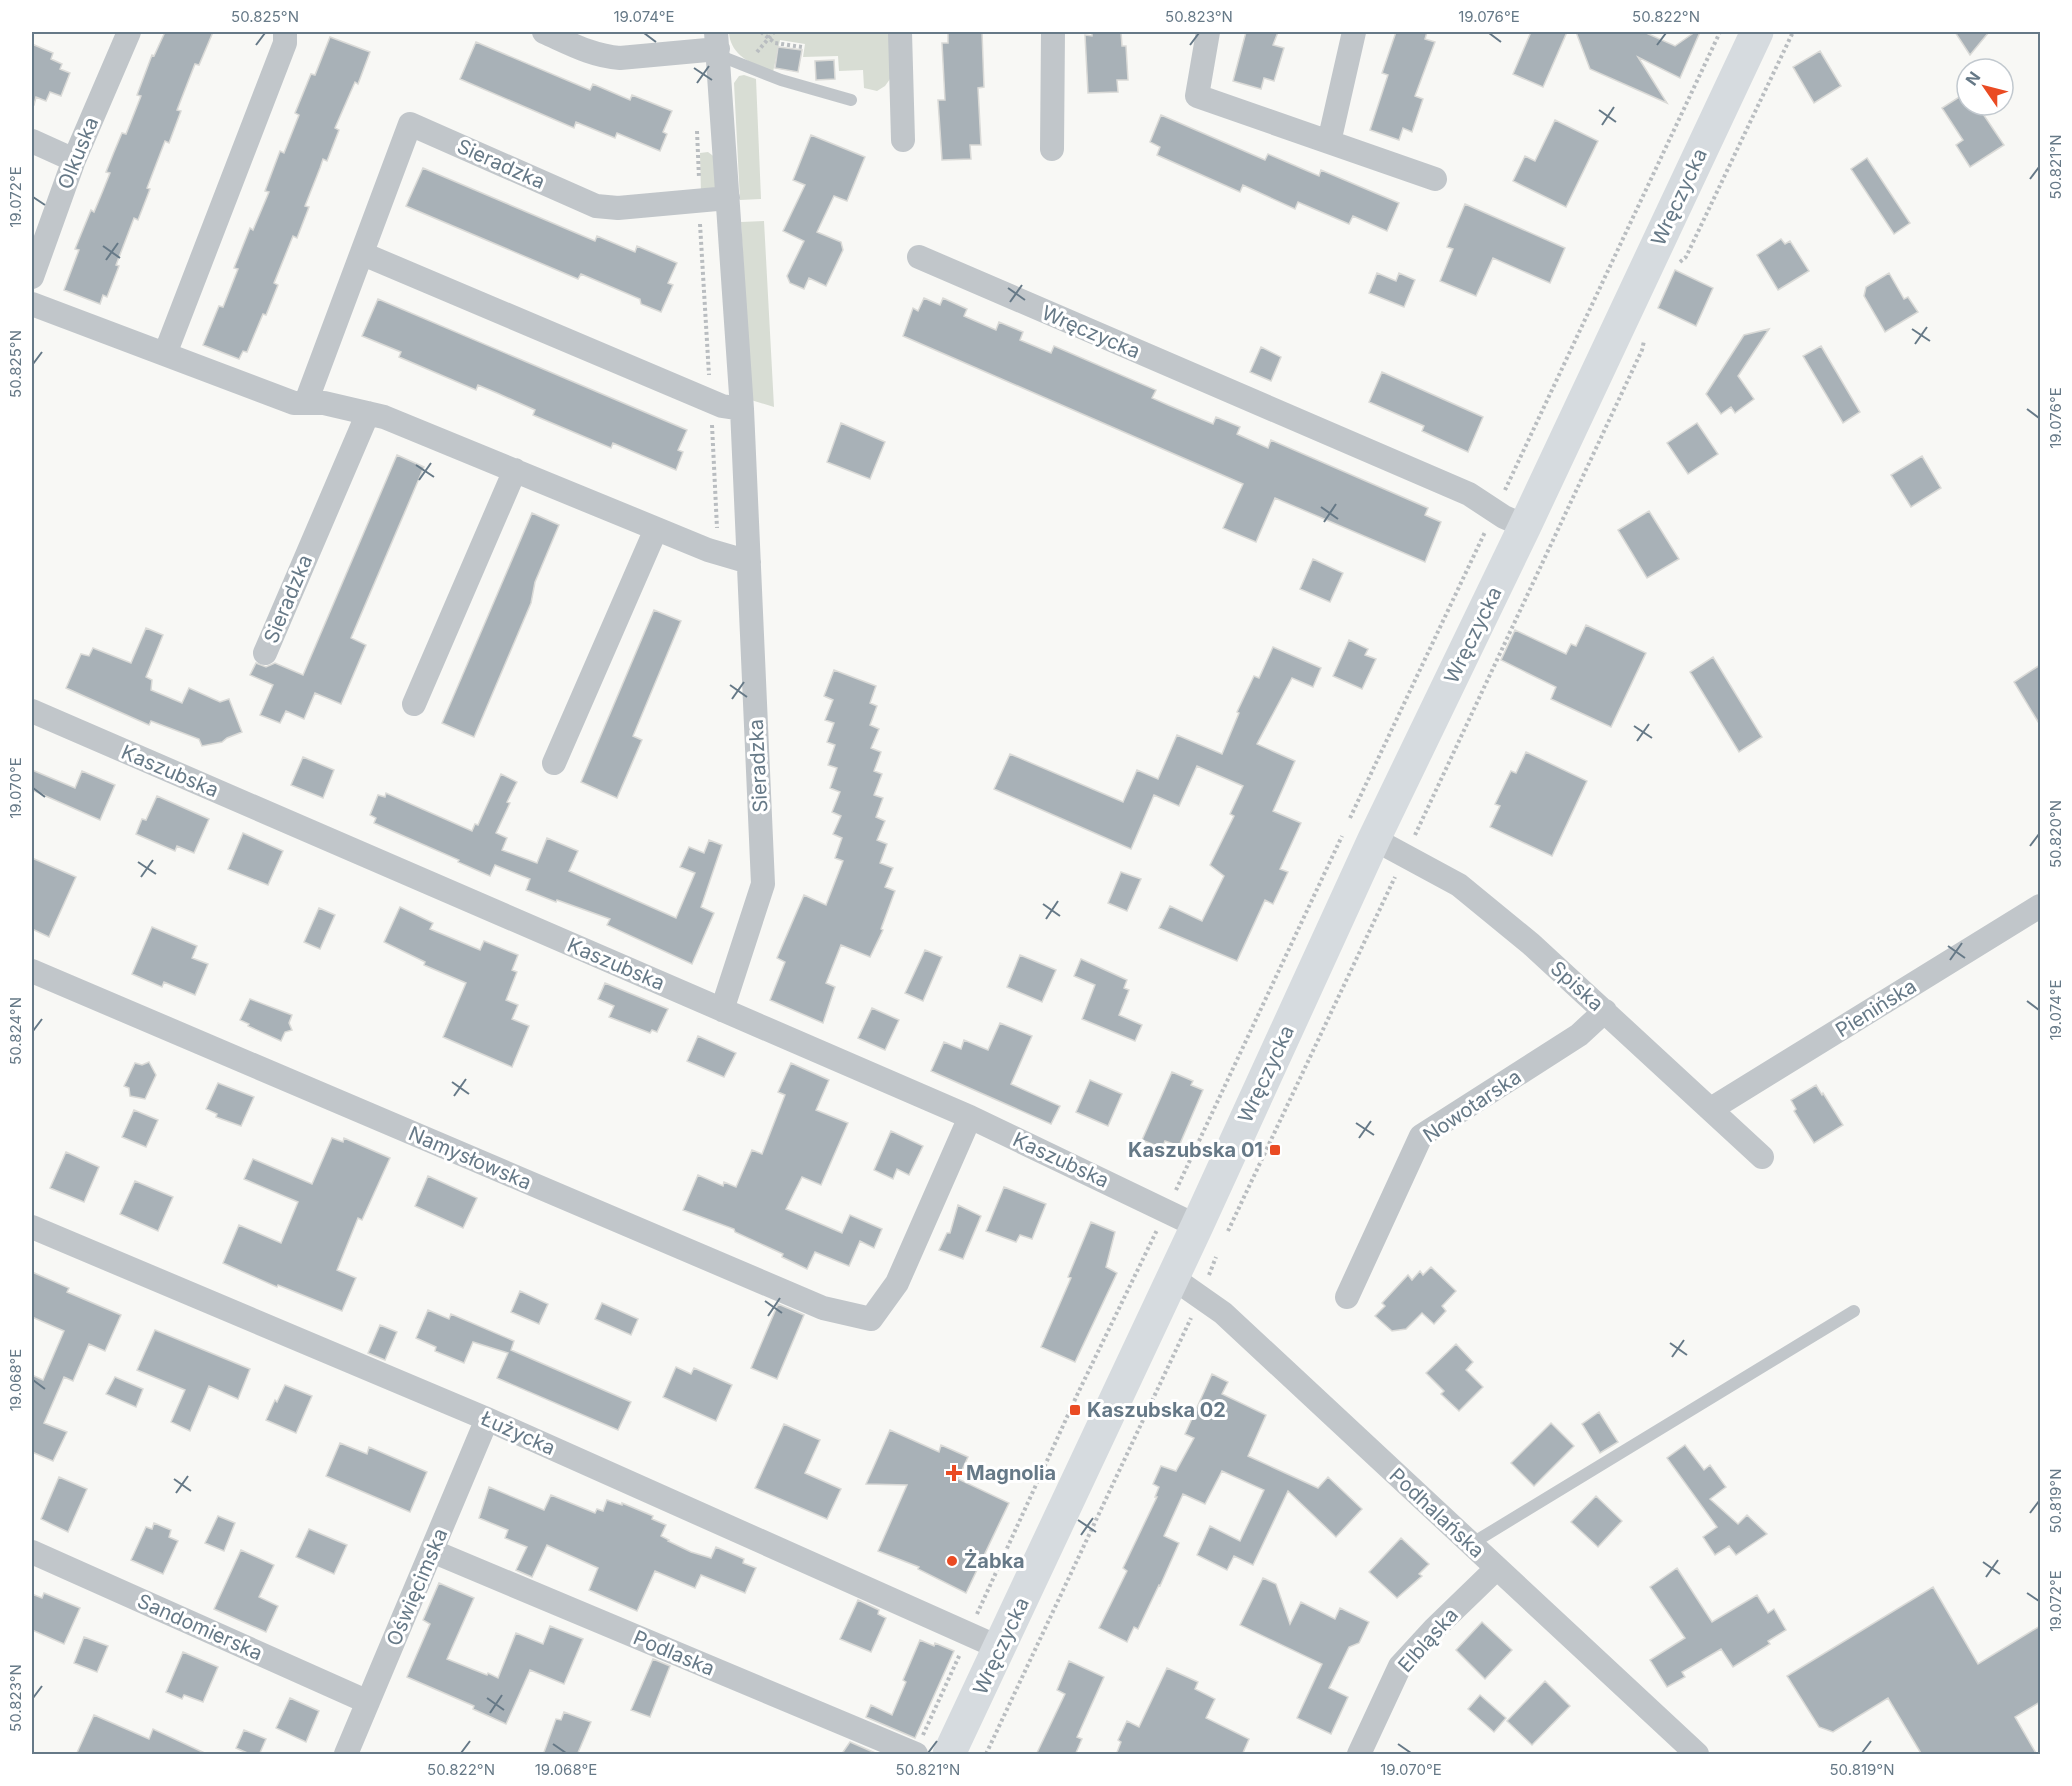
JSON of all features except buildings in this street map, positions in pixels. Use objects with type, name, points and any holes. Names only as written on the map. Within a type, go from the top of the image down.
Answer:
[{"type":"main road","name":"Wręczycka","points":[[950,1755],[1197,1226],[1356,831],[1526,526],[1757,32]]},
{"type":"street","name":"Olkuska","points":[[32,277],[74,160],[129,32]]},
{"type":"street","points":[[165,354],[285,43],[285,32]]},
{"type":"street","points":[[544,32],[581,49],[607,57],[631,57],[717,45]]},
{"type":"street","points":[[900,32],[903,140]]},
{"type":"street","points":[[1052,149],[1053,32]]},
{"type":"street","points":[[1208,32],[1197,96],[1435,179]]},
{"type":"street","points":[[1329,142],[1354,32]]},
{"type":"street","name":"Sieradzka","points":[[717,45],[742,408],[763,884],[722,1010]]},
{"type":"street","name":"Sieradzka","points":[[306,402],[410,124],[596,206],[618,208],[728,198]]},
{"type":"street","points":[[32,141],[74,160]]},
{"type":"street","points":[[363,254],[711,402],[722,406],[742,408]]},
{"type":"street","name":"Wręczycka","points":[[919,258],[1469,494],[1495,511],[1526,526]]},
{"type":"street","points":[[32,304],[294,403],[324,403],[384,417],[656,528],[719,553],[749,562]]},
{"type":"street","name":"Sieradzka","points":[[265,653],[368,412]]},
{"type":"street","points":[[414,704],[515,470]]},
{"type":"street","points":[[554,763],[656,528]]},
{"type":"street","name":"Kaszubska","points":[[32,711],[970,1117],[1197,1226]]},
{"type":"street","name":"Spiska","points":[[1356,831],[1459,885],[1531,944],[1762,1156]]},
{"type":"street","name":"Pienińska","points":[[1711,1109],[2040,906]]},
{"type":"street","name":"Namysłowska","points":[[32,970],[823,1308],[871,1319],[897,1283],[970,1117]]},
{"type":"street","name":"Nowotarska","points":[[1347,1298],[1421,1136],[1579,1035],[1605,1011]]},
{"type":"street","name":"Łużycka","points":[[32,1227],[488,1419],[1000,1648]]},
{"type":"street","name":"Podhalańska","points":[[1173,1278],[1223,1313],[1697,1755]]},
{"type":"street","name":"Oświęcimska","points":[[346,1755],[488,1419]]},
{"type":"street","name":"Podlaska","points":[[432,1551],[919,1746]]},
{"type":"street","name":"Sandomierska","points":[[32,1552],[368,1702]]},
{"type":"street","name":"Elbląska","points":[[1359,1755],[1400,1666],[1434,1629],[1497,1568]]},
{"type":"lane","points":[[717,45],[745,67],[851,100]]},
{"type":"lane","points":[[1471,1544],[1854,1311]]},
{"type":"path","points":[[761,32],[775,43],[802,47]]},
{"type":"path","points":[[745,67],[774,32]]},
{"type":"path","points":[[976,1616],[1078,1393],[1356,831],[1495,511],[1720,32]]},
{"type":"path","points":[[1674,267],[1686,257],[1793,32]]},
{"type":"path","points":[[697,125],[719,553]]},
{"type":"path","points":[[1413,838],[1642,350],[1645,332]]},
{"type":"path","points":[[919,1746],[961,1652]]},
{"type":"shaded area","points":[[729,32],[893,32],[890,79],[877,91],[864,88],[863,70],[839,71],[838,56],[803,57],[805,44],[780,40],[773,72],[751,63],[738,53],[730,40]]},
{"type":"shaded area","points":[[744,75],[756,79],[761,199],[740,200],[734,83],[739,76]]},
{"type":"shaded area","points":[[708,152],[716,158],[716,188],[701,194],[700,153]]},
{"type":"shaded area","points":[[764,221],[774,407],[751,400],[741,222]]},
{"type":"place","name":"Kaszubska 01","points":[[1275,1150]]},
{"type":"place","name":"Kaszubska 02","points":[[1075,1410]]},
{"type":"place","name":"Magnolia","points":[[954,1473]]},
{"type":"place","name":"Żabka","points":[[952,1561]]}]
